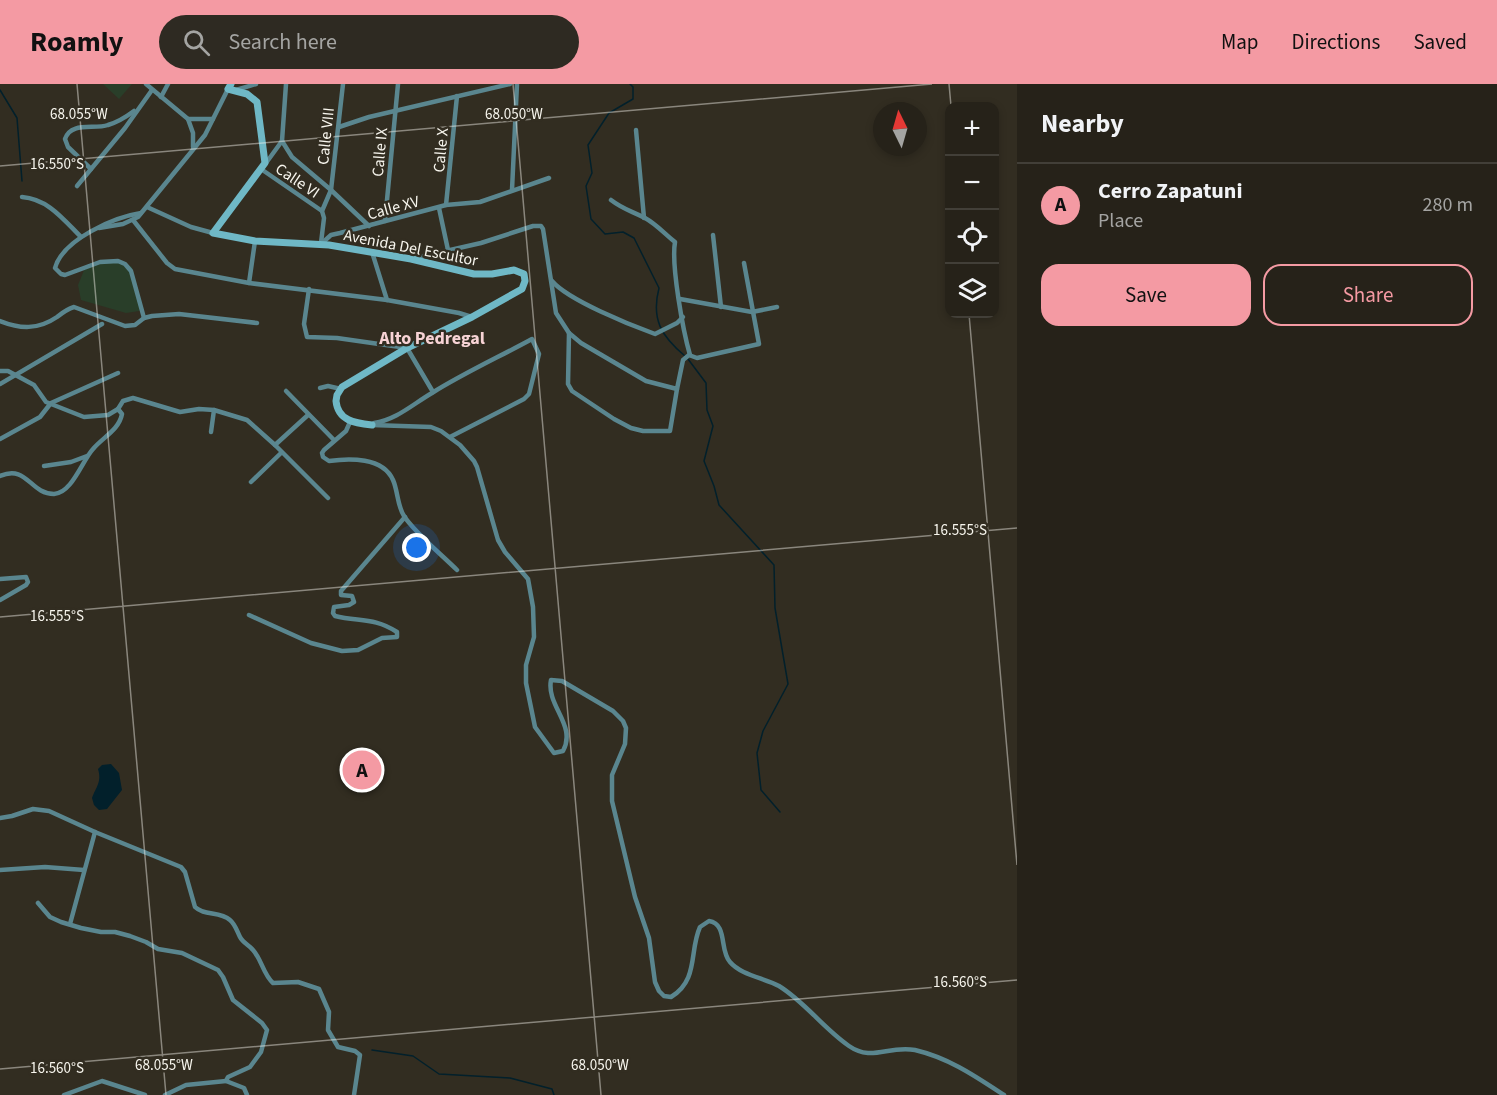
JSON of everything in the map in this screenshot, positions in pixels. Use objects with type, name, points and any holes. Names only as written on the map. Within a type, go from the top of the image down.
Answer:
[{"type":"street","points":[[146,84],[188,119],[193,133],[193,149]]},
{"type":"street","points":[[161,97],[168,84]]},
{"type":"street","points":[[99,228],[133,220],[141,213],[205,135],[232,88],[256,84]]},
{"type":"street","points":[[213,233],[282,141],[286,84]]},
{"type":"street","name":"Calle VIII","points":[[322,211],[331,190],[343,84]]},
{"type":"street","name":"Calle IX","points":[[385,221],[398,84]]},
{"type":"street","points":[[472,84],[472,92]]},
{"type":"street","points":[[339,127],[369,117],[510,84]]},
{"type":"street","points":[[512,190],[517,84]]},
{"type":"street","points":[[232,88],[252,96],[257,102],[263,166]]},
{"type":"street","points":[[77,186],[125,128],[152,90]]},
{"type":"street","name":"Calle X","points":[[447,205],[457,96]]},
{"type":"street","points":[[91,169],[68,147],[66,134],[74,129],[111,124],[136,110]]},
{"type":"street","points":[[188,119],[213,119]]},
{"type":"street","points":[[636,130],[644,218]]},
{"type":"street","points":[[282,141],[292,157],[369,226]]},
{"type":"street","name":"Calle VI","points":[[263,166],[322,211]]},
{"type":"street","points":[[447,205],[480,202],[549,178]]},
{"type":"street","points":[[22,197],[43,201],[81,237]]},
{"type":"street","points":[[612,200],[630,213],[657,226],[675,242],[673,252],[690,355]]},
{"type":"street","name":"Calle XV","points":[[321,244],[331,236],[447,205]]},
{"type":"street","name":"Avenida Del Escultor","points":[[147,207],[213,233],[255,241],[321,244],[411,259],[474,274],[514,270],[524,274],[525,281],[522,288],[472,317],[407,348],[340,389]]},
{"type":"street","points":[[439,208],[448,250]]},
{"type":"street","points":[[321,244],[324,218],[322,211]]},
{"type":"street","points":[[141,213],[118,219],[81,237],[58,259],[56,268],[61,274],[69,274],[110,261],[125,264],[131,271],[144,318]]},
{"type":"street","points":[[133,220],[167,263],[175,269],[249,283],[387,300],[472,317]]},
{"type":"street","points":[[411,259],[533,226],[541,226],[556,312],[569,333],[581,343],[646,381],[677,389]]},
{"type":"street","points":[[713,235],[721,307]]},
{"type":"street","points":[[249,283],[255,241]]},
{"type":"street","points":[[372,252],[387,300]]},
{"type":"street","points":[[690,355],[697,358],[759,344],[744,263]]},
{"type":"street","points":[[552,281],[569,294],[655,334],[683,317]]},
{"type":"street","points":[[309,289],[304,324],[307,337],[337,338],[407,348],[433,392]]},
{"type":"street","points":[[680,299],[752,312],[777,307]]},
{"type":"street","points":[[0,321],[27,328],[44,324],[74,307],[125,326],[135,325],[144,318],[179,314],[257,323]]},
{"type":"street","points":[[0,384],[102,324]]},
{"type":"street","points":[[569,333],[568,384],[572,391],[622,423],[643,431],[670,431],[674,420],[683,360],[690,355]]},
{"type":"street","points":[[369,425],[383,422],[410,408],[433,392],[532,339],[539,354],[529,394],[524,399],[450,437]]},
{"type":"street","points":[[0,371],[9,371],[34,385],[46,402],[84,417],[108,415],[118,409],[123,401],[133,398],[180,412],[199,409],[214,410],[247,420],[328,498]]},
{"type":"street","points":[[0,439],[40,417],[51,403],[118,373]]},
{"type":"street","points":[[320,388],[328,386],[340,389],[336,398],[336,407],[341,415],[350,422],[369,425],[431,427],[450,437],[465,449],[474,461],[498,540],[528,579],[534,637],[525,665],[526,683],[535,727],[554,753],[563,751],[568,738],[564,721],[551,694],[550,680],[554,679],[567,684],[613,711],[623,721],[626,728],[625,744],[612,775],[612,801],[635,897],[649,938],[652,970],[659,991],[664,996],[671,997],[682,987],[690,975],[700,927],[704,922],[715,922],[720,928],[723,952],[731,963],[740,970],[779,987],[798,999],[835,1035],[856,1050],[866,1054],[907,1049],[931,1054],[961,1067],[1004,1095]]},
{"type":"street","points":[[286,391],[334,440]]},
{"type":"street","points":[[0,476],[16,472],[42,491],[54,494],[66,488],[93,449],[110,435],[121,419],[122,414],[118,409]]},
{"type":"street","points":[[211,432],[214,410]]},
{"type":"street","points":[[275,445],[308,415]]},
{"type":"street","points":[[350,422],[346,431],[322,453],[324,459],[332,461],[355,459],[372,463],[386,470],[391,476],[405,517],[456,570]]},
{"type":"street","points":[[251,482],[282,453]]},
{"type":"street","points":[[44,466],[71,462],[89,455]]},
{"type":"street","points":[[249,615],[311,643],[342,651],[358,650],[382,638],[397,638],[397,632],[374,621],[356,621],[335,616],[333,613],[334,607],[354,602],[352,596],[341,596],[341,591],[405,517]]},
{"type":"street","points":[[0,579],[26,577],[28,582],[0,600]]},
{"type":"street","points":[[0,818],[40,808],[182,867],[195,907],[230,920],[241,940],[260,960],[264,971],[273,983],[298,982],[319,989],[329,1012],[328,1030],[338,1047],[360,1054],[354,1095]]},
{"type":"street","points":[[70,924],[95,832]]},
{"type":"street","points":[[0,870],[45,867],[84,870]]},
{"type":"street","points":[[38,903],[51,916],[70,924],[100,932],[115,932],[130,936],[158,949],[182,953],[218,970],[233,1000],[262,1023],[267,1030],[265,1042],[254,1062],[246,1070],[228,1077],[226,1081]]},
{"type":"street","points":[[64,1095],[102,1081],[145,1095]]},
{"type":"street","points":[[165,1095],[186,1085],[226,1081],[244,1088],[247,1095]]},
{"type":"green space","points":[[103,84],[132,84],[119,99]]},
{"type":"green space","points":[[100,262],[123,262],[132,267],[142,305],[139,311],[126,313],[81,300],[78,285],[85,268]]},
{"type":"water","points":[[111,764],[119,773],[122,790],[107,809],[99,810],[92,798],[99,781],[98,769],[102,765]]},
{"type":"waterway","points":[[630,84],[633,87],[633,99],[609,113],[588,145],[592,173],[586,186],[591,219],[605,234],[623,232],[634,238],[659,288],[656,309],[660,326],[664,334],[685,356]]},
{"type":"waterway","points":[[0,90],[17,118],[22,181]]},
{"type":"waterway","points":[[688,359],[706,383],[707,410],[713,426],[704,461],[719,505],[774,565],[775,608],[788,684],[763,731],[757,753],[761,790],[780,812]]},
{"type":"waterway","points":[[372,1050],[413,1056],[439,1074],[510,1078],[552,1089],[554,1095]]},
{"type":"place","name":"Cerro Zapatuni","points":[[362,770]]},
{"type":"district","name":"Alto Pedregal","points":[[432,338]]}]
